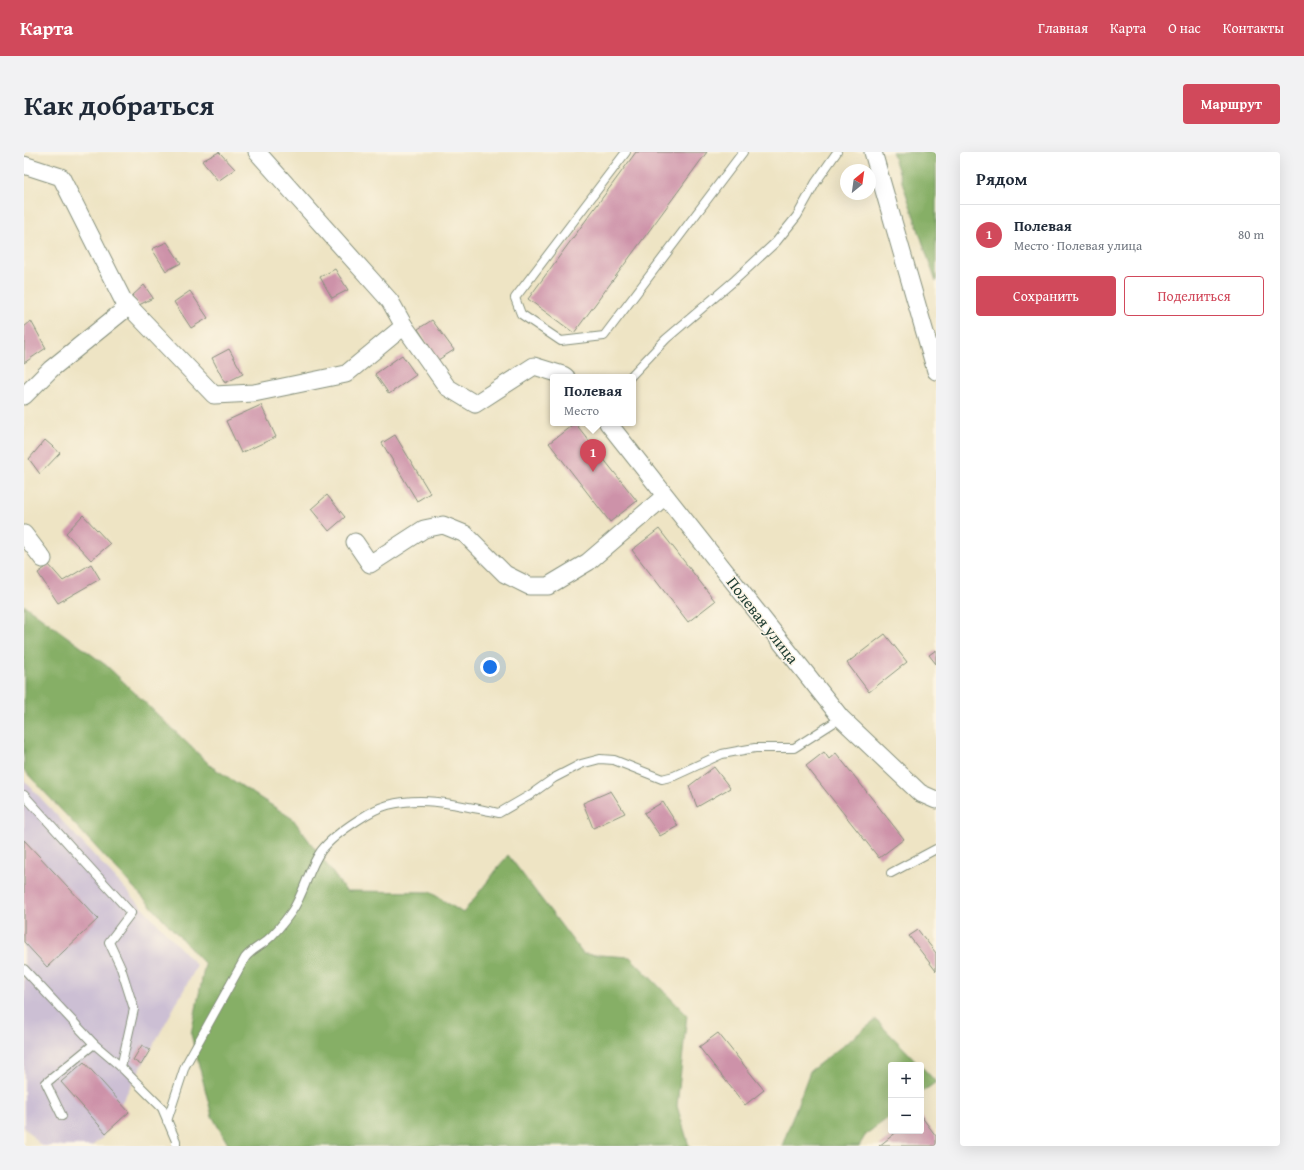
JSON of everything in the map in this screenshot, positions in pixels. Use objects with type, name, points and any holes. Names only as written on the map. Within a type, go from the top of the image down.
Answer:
[{"type":"street","points":[[257,152],[390,300],[404,326],[447,387],[475,404],[534,366],[558,374]]},
{"type":"street","points":[[873,152],[936,371]]},
{"type":"street","points":[[24,165],[61,177],[123,300],[214,395],[254,393],[346,374],[404,326]]},
{"type":"street","points":[[24,396],[51,369],[129,306]]},
{"type":"street","name":"Полевая улица","points":[[610,426],[841,718],[920,792],[936,800]]},
{"type":"street","points":[[355,542],[370,564],[424,529],[443,525],[465,534],[505,574],[529,586],[548,586],[588,562],[665,496]]},
{"type":"street","points":[[24,534],[43,559]]},
{"type":"lane","points":[[626,152],[515,298],[521,314],[561,342],[604,336],[743,152]]},
{"type":"lane","points":[[633,374],[666,339],[776,242],[797,216],[816,182],[837,152]]},
{"type":"lane","points":[[167,1121],[185,1066],[245,958],[253,950],[267,941],[291,912],[304,889],[314,863],[330,840],[363,817],[387,805],[424,800],[450,803],[499,813],[530,795],[554,778],[581,764],[600,759],[614,760],[662,779],[674,776],[722,754],[755,748],[794,748],[841,718]]},
{"type":"lane","points":[[24,795],[131,913],[109,942],[121,968],[134,1009],[121,1067]]},
{"type":"lane","points":[[891,873],[936,849]]},
{"type":"lane","points":[[24,969],[94,1044],[121,1067],[162,1108],[176,1141],[176,1146]]},
{"type":"lane","points":[[62,1116],[46,1083],[94,1044]]},
{"type":"shaded area","points":[[24,780],[197,966],[102,1138],[92,1146],[41,1146],[24,1127]]},
{"type":"green space","points":[[892,152],[936,152],[936,282]]},
{"type":"green space","points":[[24,605],[107,666],[212,767],[293,819],[346,891],[430,892],[463,913],[508,855],[583,954],[630,957],[687,1015],[677,1106],[689,1146],[229,1146],[212,1116],[191,1034],[205,964],[24,770]]},
{"type":"green space","points":[[876,1020],[917,1062],[888,1062],[888,1118],[866,1134],[859,1146],[782,1146],[810,1071]]},
{"type":"green space","points":[[924,1069],[936,1082],[924,1091]]},
{"type":"building","points":[[219,152],[235,169],[218,181],[202,161]]},
{"type":"building","points":[[636,152],[707,152],[574,333],[528,299]]},
{"type":"building","points":[[167,242],[181,263],[166,271],[152,249]]},
{"type":"building","points":[[335,269],[348,290],[332,298],[320,277]]},
{"type":"building","points":[[144,285],[153,298],[139,305],[132,296]]},
{"type":"building","points":[[190,291],[208,318],[191,328],[174,302]]},
{"type":"building","points":[[432,320],[454,350],[438,360],[418,329]]},
{"type":"building","points":[[31,321],[46,348],[24,363],[24,327]]},
{"type":"building","points":[[229,349],[243,374],[225,383],[212,358]]},
{"type":"building","points":[[402,355],[416,375],[389,394],[375,374]]},
{"type":"building","points":[[261,405],[276,437],[241,453],[226,421]]},
{"type":"building","points":[[571,426],[577,426],[637,501],[610,522],[549,443]]},
{"type":"building","points":[[395,435],[430,493],[417,501],[382,443]]},
{"type":"building","points":[[45,440],[60,453],[40,474],[29,459]]},
{"type":"building","points":[[327,495],[345,517],[329,531],[311,509]]},
{"type":"building","points":[[83,515],[110,544],[91,560],[66,533]]},
{"type":"building","points":[[659,529],[715,601],[688,622],[632,550]]},
{"type":"building","points":[[91,564],[100,579],[58,603],[38,573],[49,565],[63,581]]},
{"type":"building","points":[[885,634],[907,662],[869,692],[847,663]]},
{"type":"building","points":[[936,650],[936,664],[929,655]]},
{"type":"building","points":[[824,752],[829,759],[836,753],[904,839],[879,858],[806,766]]},
{"type":"building","points":[[714,767],[730,788],[697,807],[689,786]]},
{"type":"building","points":[[611,791],[625,813],[593,828],[583,803]]},
{"type":"building","points":[[663,802],[678,826],[660,836],[644,813]]},
{"type":"building","points":[[24,840],[98,919],[47,967],[24,942]]},
{"type":"building","points":[[918,930],[936,953],[936,971],[909,936]]},
{"type":"building","points":[[718,1033],[764,1090],[745,1105],[699,1047]]},
{"type":"building","points":[[142,1045],[150,1050],[141,1065],[133,1060]]},
{"type":"building","points":[[84,1062],[129,1112],[106,1133],[61,1082]]},
{"type":"building","points":[[924,1120],[936,1136],[936,1146],[879,1146],[894,1134],[924,1134]]},
{"type":"place","name":"Полевая","points":[[593,472]]}]
